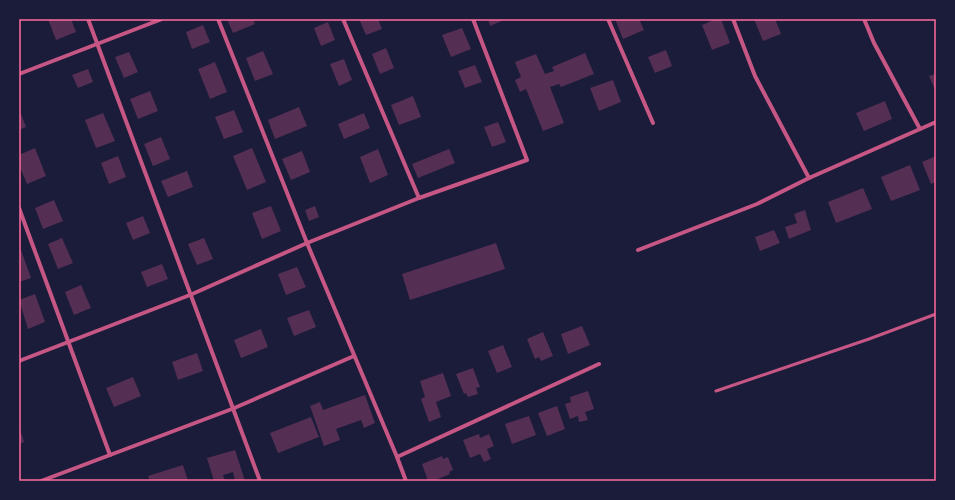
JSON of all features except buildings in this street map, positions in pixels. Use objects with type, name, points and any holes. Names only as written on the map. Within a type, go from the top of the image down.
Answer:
[{"type":"street","points":[[88,19],[260,481]]},
{"type":"street","points":[[19,74],[162,19]]},
{"type":"street","points":[[218,19],[307,243],[406,481]]},
{"type":"street","points":[[343,19],[419,198]]},
{"type":"street","points":[[19,361],[190,295],[307,243],[419,198],[527,160],[473,19]]},
{"type":"street","points":[[608,19],[652,123]]},
{"type":"street","points":[[734,19],[755,76],[809,178]]},
{"type":"street","points":[[864,19],[874,43],[920,129]]},
{"type":"street","points":[[638,250],[756,204],[809,178],[936,122]]},
{"type":"street","points":[[19,208],[67,342],[110,455]]},
{"type":"street","points":[[41,481],[232,409],[354,356]]},
{"type":"street","points":[[396,457],[599,364]]},
{"type":"lane","points":[[716,391],[869,339],[936,314]]}]
